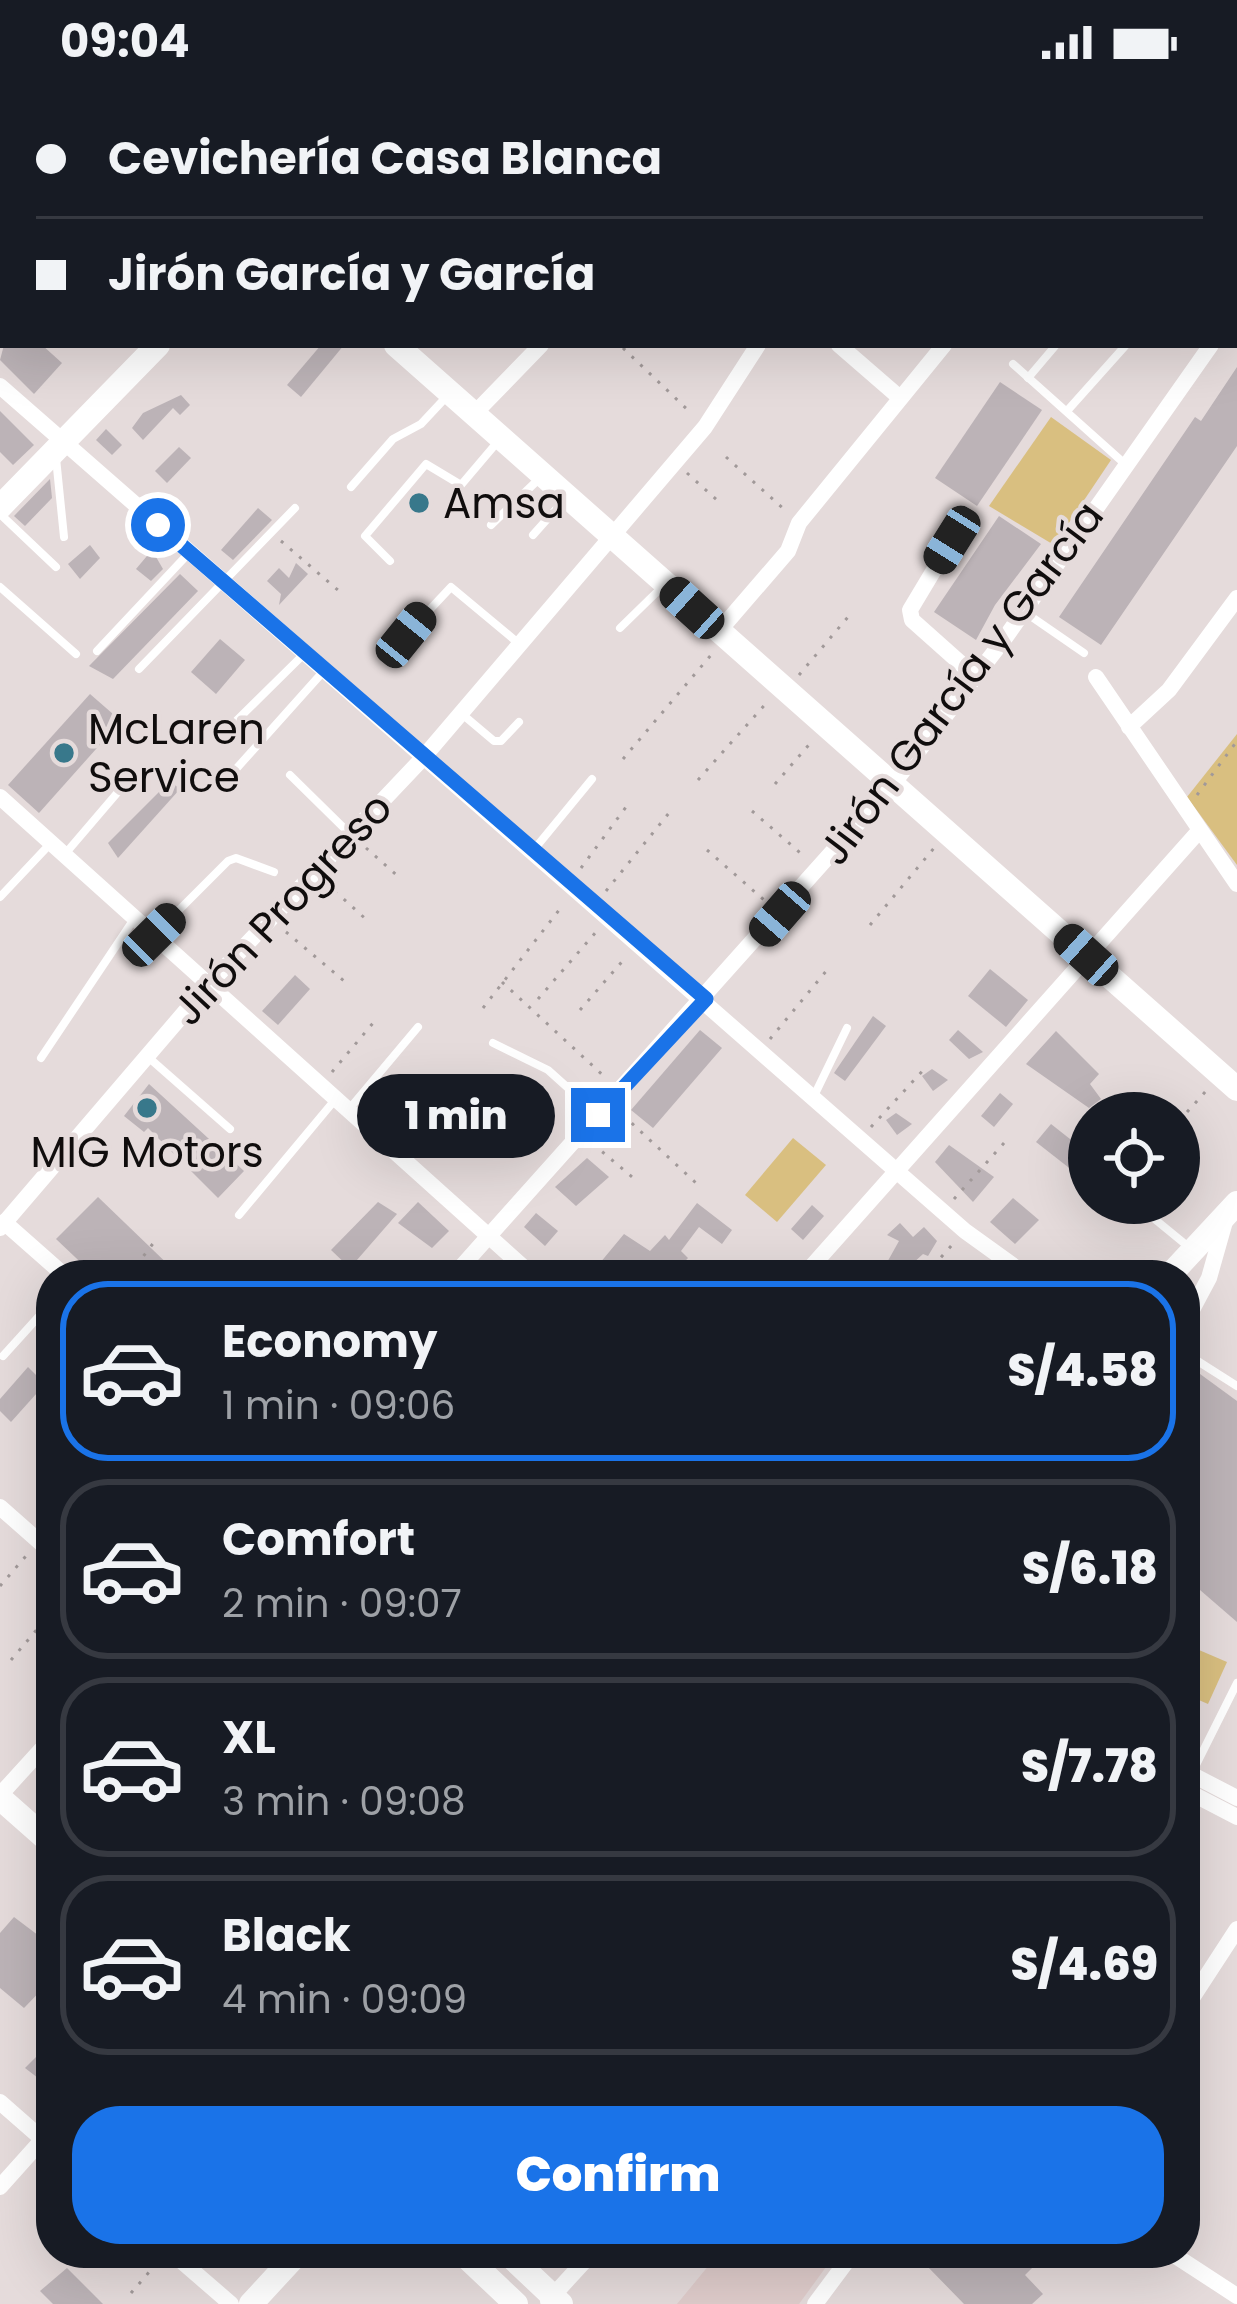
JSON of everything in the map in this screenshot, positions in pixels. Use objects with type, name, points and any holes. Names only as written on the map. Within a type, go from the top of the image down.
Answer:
[{"type":"street","points":[[1,506],[155,348]]},
{"type":"street","points":[[399,348],[1229,1082]]},
{"type":"street","points":[[474,414],[538,348]]},
{"type":"street","name":"Jirón Progreso","points":[[2,1223],[208,985],[422,759],[705,427],[756,348]]},
{"type":"street","points":[[842,348],[899,397]]},
{"type":"street","points":[[723,634],[788,550],[799,523],[941,348]]},
{"type":"street","name":"Jirón García y García","points":[[467,1260],[706,999],[893,784],[1024,611],[1208,348]]},
{"type":"street","points":[[0,386],[58,446],[190,553],[422,759],[706,999],[965,1232],[1005,1260]]},
{"type":"street","points":[[952,540],[910,610],[912,620],[976,677]]},
{"type":"street","points":[[1129,727],[1169,690],[1237,598]]},
{"type":"street","points":[[1096,677],[1237,884]]},
{"type":"street","points":[[0,797],[516,1260]]},
{"type":"street","points":[[818,1260],[1199,831]]},
{"type":"street","points":[[1184,1260],[1232,1209]]},
{"type":"street","points":[[1200,1295],[1232,1209]]},
{"type":"street","points":[[2,1223],[46,1260]]},
{"type":"street","points":[[0,1508],[36,1538]]},
{"type":"street","points":[[36,1756],[0,1796],[36,1829]]},
{"type":"street","points":[[1200,1785],[1237,1798]]},
{"type":"street","points":[[1200,1790],[1237,1817]]},
{"type":"street","points":[[1200,1985],[1237,1929]]},
{"type":"street","points":[[0,2102],[36,2130]]},
{"type":"street","points":[[0,2187],[36,2151]]},
{"type":"street","points":[[187,2268],[230,2304]]},
{"type":"street","points":[[251,2304],[284,2268]]},
{"type":"street","points":[[478,2268],[516,2304]]},
{"type":"street","points":[[521,2268],[553,2301],[580,2268]]},
{"type":"street","points":[[815,2304],[840,2268]]},
{"type":"street","points":[[1194,2268],[1237,2296]]},
{"type":"lane","points":[[1028,378],[1053,348]]},
{"type":"lane","points":[[1067,411],[1123,348]]},
{"type":"lane","points":[[1013,364],[1126,465]]},
{"type":"lane","points":[[351,488],[393,440],[421,424],[450,393]]},
{"type":"lane","points":[[390,561],[365,536],[426,464],[460,485],[501,438]]},
{"type":"lane","points":[[58,446],[64,537]]},
{"type":"lane","points":[[491,525],[543,475]]},
{"type":"lane","points":[[533,535],[567,496]]},
{"type":"lane","points":[[1,506],[56,567]]},
{"type":"lane","points":[[139,669],[295,508]]},
{"type":"lane","points":[[98,651],[190,553]]},
{"type":"lane","points":[[620,628],[666,584]]},
{"type":"lane","points":[[0,587],[76,654]]},
{"type":"lane","points":[[406,635],[451,587],[519,644]]},
{"type":"lane","points":[[1024,611],[1084,653]]},
{"type":"lane","points":[[233,724],[303,654]]},
{"type":"lane","points":[[236,770],[323,672]]},
{"type":"lane","points":[[461,712],[494,741],[501,741],[519,722]]},
{"type":"lane","points":[[290,775],[350,834]]},
{"type":"lane","points":[[532,852],[592,779]]},
{"type":"lane","points":[[0,897],[124,785]]},
{"type":"lane","points":[[154,935],[228,861],[236,858],[274,872]]},
{"type":"lane","points":[[41,1058],[116,939],[135,918]]},
{"type":"lane","points":[[239,1216],[418,1027]]},
{"type":"lane","points":[[814,1097],[847,1028]]},
{"type":"lane","points":[[493,1043],[610,1103]]},
{"type":"lane","points":[[147,1056],[230,1130]]},
{"type":"lane","points":[[1161,1224],[1193,1250]]},
{"type":"lane","points":[[3,1356],[36,1320]]},
{"type":"lane","points":[[1200,1362],[1237,1386]]},
{"type":"lane","points":[[1200,1756],[1237,1683]]},
{"type":"path","points":[[623,348],[705,427]]},
{"type":"path","points":[[726,457],[799,523]]},
{"type":"path","points":[[674,463],[717,500]]},
{"type":"path","points":[[272,533],[339,591]]},
{"type":"path","points":[[698,780],[853,610]]},
{"type":"path","points":[[623,759],[723,634]]},
{"type":"path","points":[[775,784],[826,726]]},
{"type":"path","points":[[1192,802],[1237,741]]},
{"type":"path","points":[[483,1007],[626,807]]},
{"type":"path","points":[[538,999],[673,808]]},
{"type":"path","points":[[752,811],[819,869]]},
{"type":"path","points":[[870,925],[947,833]]},
{"type":"path","points":[[350,834],[400,878]]},
{"type":"path","points":[[707,850],[780,914]]},
{"type":"path","points":[[314,873],[369,922]]},
{"type":"path","points":[[270,919],[344,981]]},
{"type":"path","points":[[580,1010],[638,943]]},
{"type":"path","points":[[761,1050],[827,970]]},
{"type":"path","points":[[502,982],[610,1103],[696,1184]]},
{"type":"path","points":[[320,1085],[373,1023]]},
{"type":"path","points":[[861,1139],[927,1066]]},
{"type":"path","points":[[1200,1105],[1229,1082]]},
{"type":"path","points":[[581,1134],[638,1182]]},
{"type":"path","points":[[943,1212],[1005,1142]]},
{"type":"path","points":[[939,1260],[965,1232]]},
{"type":"path","points":[[141,1260],[158,1237]]},
{"type":"path","points":[[0,1586],[36,1554]]},
{"type":"path","points":[[11,1660],[36,1631]]},
{"type":"path","points":[[131,2293],[155,2268]]},
{"type":"shaded area","points":[[1051,417],[1111,460],[1054,545],[989,506]]},
{"type":"shaded area","points":[[1237,734],[1237,865],[1187,797]]},
{"type":"shaded area","points":[[793,1138],[826,1165],[777,1222],[745,1195]]},
{"type":"shaded area","points":[[1200,1650],[1227,1662],[1208,1704],[1200,1701]]},
{"type":"shaded area","points":[[707,2268],[825,2268],[799,2304],[677,2304]]},
{"type":"building","points":[[3,348],[45,348],[62,363],[34,394],[0,360]]},
{"type":"building","points":[[318,348],[342,348],[301,397],[287,385]]},
{"type":"building","points":[[1237,367],[1237,446],[1101,645],[1059,617],[1195,417],[1201,421]]},
{"type":"building","points":[[1000,382],[1042,410],[977,506],[935,478]]},
{"type":"building","points":[[181,395],[190,405],[180,415],[173,408],[143,440],[132,428],[143,413]]},
{"type":"building","points":[[0,411],[34,445],[13,465],[0,452]]},
{"type":"building","points":[[106,429],[122,445],[112,455],[96,440]]},
{"type":"building","points":[[179,447],[191,458],[167,483],[155,471]]},
{"type":"building","points":[[50,479],[52,498],[25,526],[14,516]]},
{"type":"building","points":[[258,508],[272,520],[233,560],[221,550]]},
{"type":"building","points":[[999,516],[1041,544],[995,605],[976,640],[934,612]]},
{"type":"building","points":[[90,545],[100,558],[80,579],[68,564]]},
{"type":"building","points":[[152,550],[163,569],[151,581],[136,569]]},
{"type":"building","points":[[296,563],[308,574],[279,605],[281,594],[267,581],[279,568],[289,578]]},
{"type":"building","points":[[180,574],[198,591],[113,679],[89,666]]},
{"type":"building","points":[[220,639],[245,660],[216,694],[191,672]]},
{"type":"building","name":"McLaren Service","points":[[90,694],[121,721],[39,813],[8,785]]},
{"type":"building","points":[[170,781],[180,789],[118,858],[108,843]]},
{"type":"building","points":[[990,969],[1028,1000],[1006,1027],[968,996]]},
{"type":"building","points":[[295,975],[310,989],[278,1025],[262,1011]]},
{"type":"building","points":[[873,1016],[886,1026],[845,1081],[834,1073]]},
{"type":"building","points":[[700,1030],[722,1048],[653,1128],[631,1110]]},
{"type":"building","points":[[958,1030],[983,1052],[969,1059],[949,1040]]},
{"type":"building","points":[[1056,1031],[1099,1074],[1090,1084],[1096,1092],[1068,1093],[1026,1064]]},
{"type":"building","points":[[932,1069],[948,1080],[933,1091],[922,1076]]},
{"type":"building","points":[[149,1084],[244,1171],[218,1198],[148,1128],[144,1132],[124,1116]]},
{"type":"building","points":[[419,1085],[451,1109],[428,1144],[397,1120]]},
{"type":"building","points":[[1000,1093],[1013,1104],[994,1127],[981,1116]]},
{"type":"building","points":[[896,1113],[912,1124],[897,1135],[886,1120]]},
{"type":"building","points":[[1051,1124],[1068,1137],[1068,1167],[1036,1142]]},
{"type":"building","points":[[949,1145],[994,1177],[973,1202],[935,1162]]},
{"type":"building","points":[[587,1158],[609,1177],[576,1206],[555,1187]]},
{"type":"building","points":[[98,1197],[163,1260],[78,1260],[56,1239]]},
{"type":"building","points":[[1013,1198],[1039,1220],[1015,1244],[990,1222]]},
{"type":"building","points":[[378,1202],[397,1214],[357,1260],[342,1260],[331,1250]]},
{"type":"building","points":[[418,1202],[449,1231],[432,1248],[398,1223]]},
{"type":"building","points":[[697,1203],[732,1230],[722,1244],[699,1227],[681,1251],[686,1260],[602,1260],[624,1234],[650,1251],[665,1235],[669,1240]]},
{"type":"building","points":[[812,1205],[824,1216],[803,1240],[791,1229]]},
{"type":"building","points":[[536,1213],[558,1231],[545,1246],[524,1227]]},
{"type":"building","points":[[900,1223],[913,1237],[924,1227],[937,1241],[928,1256],[888,1260],[899,1241],[887,1235]]},
{"type":"building","points":[[28,1367],[36,1375],[36,1394],[11,1422],[0,1411],[0,1399]]},
{"type":"building","points":[[1200,1374],[1237,1401],[1237,1622],[1200,1590]]},
{"type":"building","points":[[14,1917],[36,1934],[36,1996],[24,2008],[0,1988],[0,1933]]},
{"type":"building","points":[[36,2057],[36,2076],[25,2068]]},
{"type":"building","points":[[67,2268],[103,2304],[53,2304],[40,2291]]},
{"type":"building","points":[[929,2268],[1032,2268],[1025,2275],[1043,2294],[1032,2304],[964,2304]]},
{"type":"place","name":"Amsa","points":[[419,503]]},
{"type":"place","name":"McLaren Service","points":[[64,753]]},
{"type":"place","name":"MIG Motors","points":[[147,1108]]},
{"type":"route","points":[[158,525],[422,759],[706,999],[598,1115]]}]
